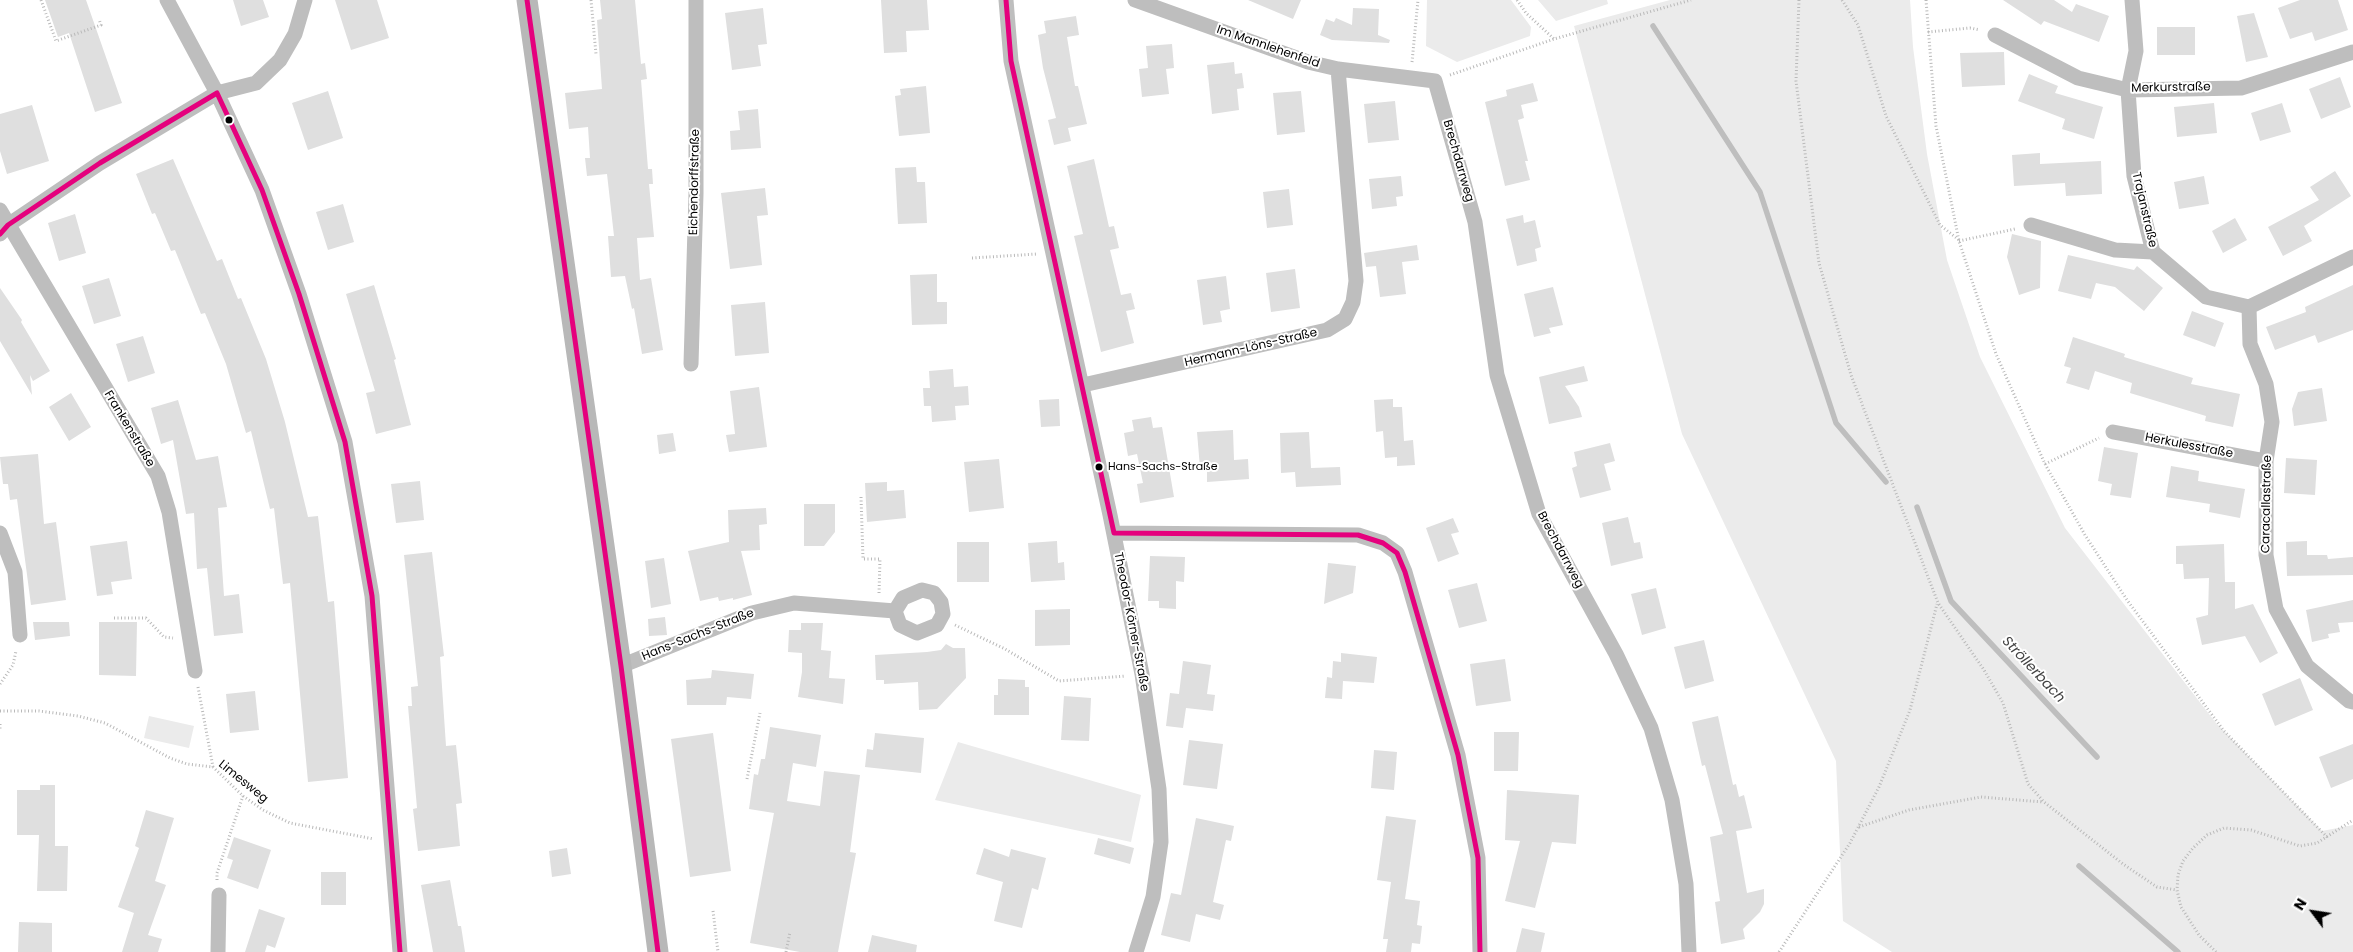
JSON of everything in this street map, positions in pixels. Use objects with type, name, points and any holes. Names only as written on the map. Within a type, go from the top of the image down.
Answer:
[{"type":"main road","points":[[527,0],[621,666],[658,952]]},
{"type":"street","points":[[167,0],[217,93],[262,190],[299,294],[345,442],[372,596],[400,952]]},
{"type":"street","points":[[4,229],[100,163],[217,93],[256,83],[280,60],[295,34],[305,0]]},
{"type":"street","name":"Eichendorffstraße","points":[[692,364],[696,0]]},
{"type":"street","name":"Theodor-Körner-Straße","points":[[1006,0],[1010,58],[1114,533],[1142,674],[1160,789],[1161,842],[1153,897],[1136,952]]},
{"type":"street","name":"Im Mannlehenfeld","points":[[1135,0],[1308,62],[1338,69],[1435,81]]},
{"type":"street","name":"Trajanstraße","points":[[2132,0],[2136,52],[2128,90],[2134,176],[2153,252],[2206,297],[2249,307]]},
{"type":"street","name":"Merkurstraße","points":[[1995,35],[2078,78],[2128,90],[2241,88],[2353,52]]},
{"type":"street","name":"Hermann-Löns-Straße","points":[[1083,385],[1327,330],[1345,319],[1353,302],[1356,281],[1338,69]]},
{"type":"street","name":"Brechdarrweg","points":[[1435,81],[1475,222],[1497,375],[1539,514],[1616,654],[1650,728],[1672,800],[1686,884],[1689,952]]},
{"type":"street","name":"Frankenstraße","points":[[0,210],[4,229],[158,476],[169,512],[195,671]]},
{"type":"street","points":[[2031,225],[2114,250],[2153,252]]},
{"type":"street","points":[[2249,307],[2353,257]]},
{"type":"street","name":"Caracallastraße","points":[[2249,307],[2250,344],[2266,384],[2272,422],[2266,461],[2266,555],[2276,609],[2307,666],[2349,701],[2353,702]]},
{"type":"street","name":"Herkulesstraße","points":[[2113,432],[2266,461]]},
{"type":"street","points":[[0,532],[15,572],[20,635]]},
{"type":"street","points":[[1114,533],[1358,535],[1383,543],[1397,553],[1405,572],[1458,755],[1478,858],[1480,952]]},
{"type":"street","points":[[922,590],[934,593],[941,602],[943,614],[937,625],[917,633],[900,625],[895,611],[903,598],[922,590]]},
{"type":"street","name":"Hans-Sachs-Straße","points":[[621,666],[752,612],[794,603],[879,608],[895,611]]},
{"type":"street","points":[[218,952],[220,895]]},
{"type":"path","points":[[40,0],[56,41],[101,24],[99,19]]},
{"type":"path","points":[[592,0],[596,54]]},
{"type":"path","points":[[1410,78],[1418,0]]},
{"type":"path","points":[[1517,0],[1526,13],[1554,39]]},
{"type":"path","points":[[1435,81],[1554,39],[1691,0]]},
{"type":"path","points":[[1799,0],[1796,81],[1819,263],[1851,375],[1938,604],[1984,670],[2003,703],[2028,784],[2044,802],[2140,875],[2158,886],[2177,890]]},
{"type":"path","points":[[1842,0],[1858,25],[1886,116],[1940,225],[1959,241]]},
{"type":"path","points":[[1926,0],[1936,126],[1959,241],[1996,354],[2045,464],[2085,535],[2127,600],[2224,731],[2328,838]]},
{"type":"path","points":[[1928,32],[1970,28],[1995,35]]},
{"type":"path","points":[[1959,241],[2031,225]]},
{"type":"path","points":[[972,258],[1052,253]]},
{"type":"path","points":[[2045,464],[2113,432]]},
{"type":"path","points":[[861,497],[863,559],[880,559],[879,608]]},
{"type":"path","points":[[1779,952],[1858,828],[1879,787],[1910,710],[1938,604]]},
{"type":"path","points":[[114,618],[146,618],[164,637],[191,642]]},
{"type":"path","points":[[940,618],[1005,649],[1059,681],[1142,674]]},
{"type":"path","points":[[0,684],[13,665],[20,635]]},
{"type":"path","points":[[195,671],[214,767]]},
{"type":"path","name":"Limesweg","points":[[0,711],[39,711],[78,716],[105,723],[170,758],[187,764],[214,767],[243,796],[263,810],[290,822],[392,843]]},
{"type":"path","points":[[747,779],[760,713]]},
{"type":"path","points":[[0,724],[0,729]]},
{"type":"path","points":[[220,895],[217,873],[243,796]]},
{"type":"path","points":[[1858,828],[1909,810],[1981,797],[2044,802]]},
{"type":"path","points":[[2216,952],[2199,935],[2181,907],[2177,890],[2178,875],[2183,861],[2193,848],[2207,835],[2224,828],[2251,830],[2300,846],[2317,844],[2353,820]]},
{"type":"path","points":[[713,911],[718,952]]},
{"type":"path","points":[[786,952],[790,932]]},
{"type":"shaded area","points":[[1427,0],[1511,0],[1531,27],[1530,36],[1457,62],[1426,46]]},
{"type":"shaded area","points":[[1538,0],[1607,0],[1608,4],[1556,21]]},
{"type":"shaded area","points":[[1670,0],[1910,0],[1913,47],[1927,154],[1947,260],[1980,357],[2065,528],[2216,723],[2322,831],[2353,825],[2353,952],[1892,952],[1843,921],[1836,761],[1682,434],[1574,26]]},
{"type":"shaded area","points":[[149,716],[194,726],[189,748],[144,738]]},
{"type":"shaded area","points":[[958,742],[1141,795],[1131,842],[935,800]]},
{"type":"building","points":[[45,0],[86,0],[122,103],[95,112],[69,33],[58,37]]},
{"type":"building","points":[[233,0],[263,0],[269,17],[241,26]]},
{"type":"building","points":[[335,0],[377,0],[389,38],[351,50]]},
{"type":"building","points":[[600,0],[635,0],[641,64],[645,63],[647,79],[641,80],[648,169],[652,169],[653,184],[649,184],[654,237],[637,238],[640,280],[651,278],[663,350],[642,354],[634,308],[632,309],[625,276],[611,277],[608,236],[614,236],[607,174],[587,176],[585,158],[590,158],[588,127],[569,129],[565,93],[602,89],[597,20],[602,19]]},
{"type":"building","points":[[881,0],[927,0],[929,30],[906,31],[907,52],[884,53]]},
{"type":"building","points":[[1248,0],[1301,0],[1293,19]]},
{"type":"building","points":[[2003,0],[2054,0],[2072,12],[2076,4],[2109,16],[2099,42],[2044,21],[2041,25]]},
{"type":"building","points":[[2300,0],[2338,0],[2348,30],[2315,41],[2312,32],[2290,39],[2278,8]]},
{"type":"building","points":[[763,8],[767,44],[758,45],[761,66],[732,70],[725,13]]},
{"type":"building","points":[[1353,8],[1379,9],[1378,35],[1390,40],[1389,43],[1332,40],[1320,35],[1326,19],[1334,22],[1336,18],[1352,25]]},
{"type":"building","points":[[2254,13],[2268,57],[2246,62],[2237,16]]},
{"type":"building","points":[[1076,16],[1079,35],[1067,37],[1075,86],[1078,86],[1087,124],[1068,128],[1071,141],[1054,145],[1048,120],[1056,118],[1043,68],[1038,35],[1046,33],[1044,21]]},
{"type":"building","points":[[2157,27],[2195,27],[2195,55],[2157,55]]},
{"type":"building","points":[[1172,44],[1174,68],[1166,69],[1169,94],[1142,97],[1139,69],[1148,68],[1146,46]]},
{"type":"building","points":[[2004,52],[2005,85],[1962,87],[1960,53]]},
{"type":"building","points":[[1234,62],[1235,74],[1242,73],[1244,88],[1237,89],[1239,110],[1212,114],[1207,65]]},
{"type":"building","points":[[2029,74],[2058,86],[2055,93],[2103,107],[2094,139],[2062,129],[2065,119],[2018,101]]},
{"type":"building","points":[[2340,77],[2351,107],[2321,119],[2309,89]]},
{"type":"building","points":[[1533,83],[1538,101],[1521,105],[1524,118],[1518,120],[1528,161],[1525,161],[1530,180],[1505,186],[1485,102],[1507,96],[1506,90]]},
{"type":"building","points":[[926,86],[930,133],[899,136],[895,96],[901,95],[900,89]]},
{"type":"building","points":[[328,91],[343,138],[308,150],[292,103]]},
{"type":"building","points":[[1301,91],[1305,132],[1277,135],[1273,93]]},
{"type":"building","points":[[1395,101],[1399,140],[1368,143],[1364,104]]},
{"type":"building","points":[[2214,103],[2217,133],[2177,137],[2174,107]]},
{"type":"building","points":[[2282,103],[2291,132],[2260,141],[2251,113]]},
{"type":"building","points":[[32,105],[49,161],[7,174],[0,151],[0,114]]},
{"type":"building","points":[[758,109],[761,148],[731,150],[730,131],[740,130],[738,111]]},
{"type":"building","points":[[2040,153],[2040,164],[2101,161],[2102,194],[2066,196],[2065,183],[2014,186],[2012,155]]},
{"type":"building","points":[[173,159],[217,261],[222,259],[238,299],[241,298],[266,359],[285,422],[308,517],[318,516],[328,602],[334,601],[348,778],[308,782],[290,583],[283,584],[274,508],[270,509],[251,431],[246,433],[226,364],[205,313],[201,314],[175,250],[171,251],[155,213],[152,214],[136,174]]},
{"type":"building","points":[[1094,159],[1109,227],[1114,226],[1119,248],[1110,250],[1121,295],[1131,293],[1135,309],[1126,311],[1134,343],[1101,352],[1074,236],[1083,234],[1067,166]]},
{"type":"building","points":[[916,167],[917,182],[925,182],[927,223],[898,224],[895,168]]},
{"type":"building","points":[[2335,171],[2351,196],[2304,226],[2312,241],[2283,256],[2268,227],[2319,200],[2310,187]]},
{"type":"building","points":[[1401,176],[1403,196],[1396,197],[1397,206],[1372,209],[1369,179]]},
{"type":"building","points":[[2204,176],[2209,204],[2179,209],[2174,182]]},
{"type":"building","points":[[765,188],[768,215],[757,216],[762,265],[730,269],[721,193]]},
{"type":"building","points":[[1289,189],[1293,225],[1267,228],[1263,192]]},
{"type":"building","points":[[343,204],[354,242],[328,250],[316,212]]},
{"type":"building","points":[[75,214],[86,253],[59,261],[48,223]]},
{"type":"building","points":[[1523,215],[1524,223],[1535,220],[1541,247],[1535,249],[1537,261],[1517,266],[1506,219]]},
{"type":"building","points":[[2235,218],[2247,240],[2223,253],[2212,231]]},
{"type":"building","points":[[2012,234],[2041,241],[2040,288],[2019,295],[2007,257]]},
{"type":"building","points":[[1417,245],[1419,260],[1402,262],[1406,294],[1380,297],[1376,266],[1366,267],[1364,253]]},
{"type":"building","points":[[2068,255],[2134,270],[2137,266],[2163,288],[2144,311],[2115,287],[2096,283],[2091,299],[2058,291]]},
{"type":"building","points":[[1295,269],[1300,308],[1271,312],[1266,273]]},
{"type":"building","points":[[937,274],[937,302],[947,302],[947,324],[912,325],[910,275]]},
{"type":"building","points":[[1226,276],[1230,309],[1220,311],[1222,322],[1203,325],[1197,280]]},
{"type":"building","points":[[109,278],[121,316],[94,324],[82,286]]},
{"type":"building","points":[[374,285],[396,359],[394,360],[411,425],[376,434],[366,393],[375,391],[346,294]]},
{"type":"building","points":[[2353,285],[2353,330],[2318,343],[2315,335],[2275,350],[2266,327],[2306,312],[2305,307]]},
{"type":"building","points":[[1553,287],[1563,325],[1549,328],[1551,333],[1534,337],[1524,294]]},
{"type":"building","points":[[0,288],[22,320],[21,322],[50,371],[33,381],[30,375],[32,395],[0,341]]},
{"type":"building","points":[[765,302],[769,353],[735,356],[731,305]]},
{"type":"building","points":[[2192,311],[2224,323],[2215,347],[2183,335]]},
{"type":"building","points":[[143,336],[155,373],[128,382],[116,344]]},
{"type":"building","points":[[2073,337],[2125,354],[2124,357],[2193,378],[2191,384],[2240,394],[2233,427],[2205,421],[2206,416],[2130,393],[2132,383],[2095,371],[2089,390],[2066,383],[2071,368],[2064,366]]},
{"type":"building","points":[[1584,366],[1588,381],[1565,386],[1579,407],[1582,417],[1549,424],[1539,377]]},
{"type":"building","points":[[953,369],[954,387],[968,386],[969,405],[955,406],[956,420],[932,422],[931,406],[924,406],[923,388],[930,388],[929,371]]},
{"type":"building","points":[[759,387],[767,447],[729,452],[726,435],[735,434],[730,391]]},
{"type":"building","points":[[2322,388],[2327,421],[2294,426],[2292,409],[2298,392]]},
{"type":"building","points":[[71,393],[91,427],[69,441],[49,407]]},
{"type":"building","points":[[1059,399],[1060,426],[1041,427],[1039,400]]},
{"type":"building","points":[[1393,399],[1393,407],[1402,407],[1404,441],[1413,440],[1415,465],[1397,466],[1397,457],[1385,458],[1383,431],[1376,432],[1374,400]]},
{"type":"building","points":[[178,400],[196,460],[218,456],[227,507],[218,508],[224,596],[239,594],[243,633],[214,636],[207,568],[197,569],[194,513],[186,514],[173,440],[161,444],[151,408]]},
{"type":"building","points":[[1151,417],[1153,428],[1162,427],[1174,497],[1140,503],[1137,484],[1143,483],[1137,454],[1128,456],[1124,433],[1134,431],[1132,420]]},
{"type":"building","points":[[1233,430],[1234,460],[1248,459],[1249,479],[1207,482],[1207,468],[1200,468],[1197,432]]},
{"type":"building","points":[[1309,432],[1311,468],[1340,467],[1341,485],[1296,487],[1295,472],[1281,473],[1280,433]]},
{"type":"building","points":[[673,433],[676,451],[659,454],[657,435]]},
{"type":"building","points":[[1610,443],[1615,461],[1604,464],[1611,490],[1580,498],[1572,468],[1577,466],[1574,452]]},
{"type":"building","points":[[2104,447],[2138,453],[2131,498],[2110,495],[2112,484],[2098,481]]},
{"type":"building","points":[[38,454],[44,524],[56,522],[66,600],[31,605],[17,499],[10,500],[8,484],[3,484],[0,457]]},
{"type":"building","points":[[2286,458],[2317,460],[2315,495],[2284,493]]},
{"type":"building","points":[[999,459],[1004,508],[969,512],[964,462]]},
{"type":"building","points":[[2171,466],[2199,471],[2198,481],[2245,489],[2240,518],[2209,512],[2210,504],[2166,497]]},
{"type":"building","points":[[420,481],[424,520],[396,523],[391,484]]},
{"type":"building","points":[[887,482],[887,491],[904,490],[906,518],[867,522],[865,483]]},
{"type":"building","points":[[804,504],[835,504],[835,532],[824,546],[804,546]]},
{"type":"building","points":[[766,508],[767,524],[759,525],[760,550],[741,551],[752,595],[733,600],[733,598],[719,601],[718,597],[700,601],[688,551],[729,542],[728,510]]},
{"type":"building","points":[[1628,517],[1634,543],[1640,542],[1643,558],[1611,566],[1602,523]]},
{"type":"building","points":[[1453,518],[1459,532],[1451,534],[1459,554],[1438,562],[1426,528]]},
{"type":"building","points":[[127,541],[132,579],[111,582],[113,594],[97,596],[90,546]]},
{"type":"building","points":[[1057,541],[1058,563],[1064,562],[1065,580],[1031,582],[1028,543]]},
{"type":"building","points":[[2307,541],[2307,555],[2327,555],[2328,559],[2353,557],[2353,575],[2287,576],[2286,542]]},
{"type":"building","points":[[957,542],[989,542],[989,582],[957,582]]},
{"type":"building","points":[[2224,544],[2225,582],[2235,582],[2235,609],[2253,604],[2278,653],[2260,663],[2245,636],[2202,645],[2196,618],[2208,615],[2209,578],[2184,579],[2183,564],[2176,564],[2176,546]]},
{"type":"building","points":[[432,552],[444,656],[440,657],[446,746],[456,745],[462,803],[456,804],[460,846],[418,851],[413,809],[417,808],[408,706],[412,706],[411,687],[418,686],[404,555]]},
{"type":"building","points":[[1150,556],[1185,557],[1184,582],[1176,581],[1176,609],[1159,608],[1159,601],[1148,601]]},
{"type":"building","points":[[664,558],[671,604],[651,608],[645,561]]},
{"type":"building","points":[[1328,563],[1356,566],[1353,593],[1324,604]]},
{"type":"building","points":[[1477,583],[1487,621],[1459,628],[1448,590]]},
{"type":"building","points":[[1656,588],[1666,628],[1642,635],[1631,594]]},
{"type":"building","points":[[2353,600],[2353,622],[2338,623],[2340,632],[2328,634],[2329,638],[2312,642],[2306,610]]},
{"type":"building","points":[[1070,609],[1070,645],[1035,646],[1035,610]]},
{"type":"building","points":[[665,617],[667,635],[649,636],[648,619]]},
{"type":"building","points":[[33,622],[69,622],[70,636],[35,640]]},
{"type":"building","points":[[99,622],[137,622],[136,676],[99,675]]},
{"type":"building","points":[[801,623],[823,623],[821,650],[831,651],[829,678],[845,679],[843,704],[798,697],[802,672],[802,653],[788,652],[789,630],[801,630]]},
{"type":"building","points":[[1704,640],[1714,681],[1685,689],[1674,647]]},
{"type":"building","points":[[946,644],[953,648],[965,648],[966,678],[937,709],[919,710],[918,682],[884,684],[884,680],[876,680],[875,655],[941,650]]},
{"type":"building","points":[[1341,653],[1377,657],[1374,683],[1343,681],[1342,699],[1325,698],[1327,677],[1332,678],[1333,661],[1341,662]]},
{"type":"building","points":[[1505,659],[1511,701],[1476,706],[1470,664]]},
{"type":"building","points":[[1183,661],[1211,665],[1207,694],[1215,695],[1213,711],[1186,708],[1183,728],[1166,726],[1170,693],[1179,694]]},
{"type":"building","points":[[712,670],[754,674],[751,699],[727,697],[726,705],[687,705],[686,680],[711,678]]},
{"type":"building","points":[[2300,678],[2313,710],[2275,726],[2262,694]]},
{"type":"building","points":[[998,679],[1025,680],[1025,687],[1029,687],[1029,715],[994,715],[994,695],[998,695]]},
{"type":"building","points":[[255,691],[259,730],[230,733],[226,694]]},
{"type":"building","points":[[1064,696],[1091,698],[1089,741],[1061,740]]},
{"type":"building","points":[[1718,716],[1733,785],[1736,784],[1739,797],[1744,795],[1752,828],[1736,831],[1747,893],[1764,889],[1764,904],[1760,912],[1743,929],[1745,939],[1721,944],[1715,902],[1720,901],[1710,837],[1723,834],[1705,765],[1702,766],[1692,722]]},
{"type":"building","points":[[770,727],[821,735],[816,767],[793,763],[787,801],[820,806],[824,771],[860,775],[850,852],[856,853],[838,952],[800,952],[750,943],[774,813],[749,809],[754,774],[758,775],[761,759],[765,759]]},
{"type":"building","points":[[1494,732],[1519,732],[1518,771],[1494,771]]},
{"type":"building","points":[[713,733],[731,871],[690,877],[671,739]]},
{"type":"building","points":[[875,733],[924,738],[921,773],[865,767],[867,749],[873,750]]},
{"type":"building","points":[[1189,740],[1223,744],[1217,789],[1183,785]]},
{"type":"building","points":[[2353,744],[2353,779],[2331,788],[2319,757]]},
{"type":"building","points":[[1374,750],[1397,752],[1394,790],[1371,788]]},
{"type":"building","points":[[40,785],[55,785],[55,846],[68,846],[67,891],[37,891],[39,835],[17,835],[17,790],[40,790]]},
{"type":"building","points":[[1507,790],[1579,795],[1576,844],[1552,842],[1535,908],[1505,901],[1520,841],[1505,840]]},
{"type":"building","points":[[146,810],[174,818],[155,881],[166,885],[148,935],[162,939],[158,952],[122,952],[134,913],[118,907],[139,848],[135,846]]},
{"type":"building","points":[[1386,816],[1416,820],[1405,899],[1420,901],[1417,925],[1422,926],[1420,944],[1412,943],[1411,952],[1386,952],[1388,939],[1383,939],[1391,882],[1377,880]]},
{"type":"building","points":[[1196,818],[1234,826],[1231,841],[1226,840],[1213,902],[1224,905],[1220,920],[1196,914],[1190,942],[1161,935],[1171,893],[1181,895]]},
{"type":"building","points":[[234,837],[271,850],[258,889],[227,878],[233,860],[227,858]]},
{"type":"building","points":[[1098,838],[1134,848],[1130,864],[1094,854]]},
{"type":"building","points":[[567,848],[571,874],[552,877],[549,851]]},
{"type":"building","points":[[984,848],[1009,857],[1011,849],[1046,858],[1038,890],[1032,888],[1022,928],[994,921],[1003,882],[976,874]]},
{"type":"building","points":[[321,872],[346,872],[346,905],[321,905]]},
{"type":"building","points":[[450,880],[458,926],[461,926],[465,952],[433,952],[421,885]]},
{"type":"building","points":[[259,909],[285,918],[275,948],[267,945],[265,952],[245,952]]},
{"type":"building","points":[[19,922],[52,923],[52,952],[18,952]]},
{"type":"building","points":[[1522,928],[1545,933],[1541,952],[1516,952]]},
{"type":"building","points":[[872,935],[917,945],[916,952],[868,952]]},
{"type":"waterway","points":[[1653,26],[1760,192],[1836,423],[1886,482]]},
{"type":"waterway","name":"Ströllerbach","points":[[1917,507],[1951,601],[2097,757]]},
{"type":"waterway","name":"Ströllerbach","points":[[2079,866],[2178,952]]},
{"type":"transit line","points":[[527,0],[621,666],[658,952]]},
{"type":"transit line","points":[[1006,0],[1011,61],[1114,533],[1358,535],[1383,543],[1397,553],[1405,572],[1458,755],[1478,858],[1480,952]]},
{"type":"transit line","points":[[0,234],[8,225],[100,163],[217,93],[262,190],[299,294],[345,442],[372,596],[400,952]]},
{"type":"place","name":"Hans-Sachs-Straße","points":[[1099,467]]}]
